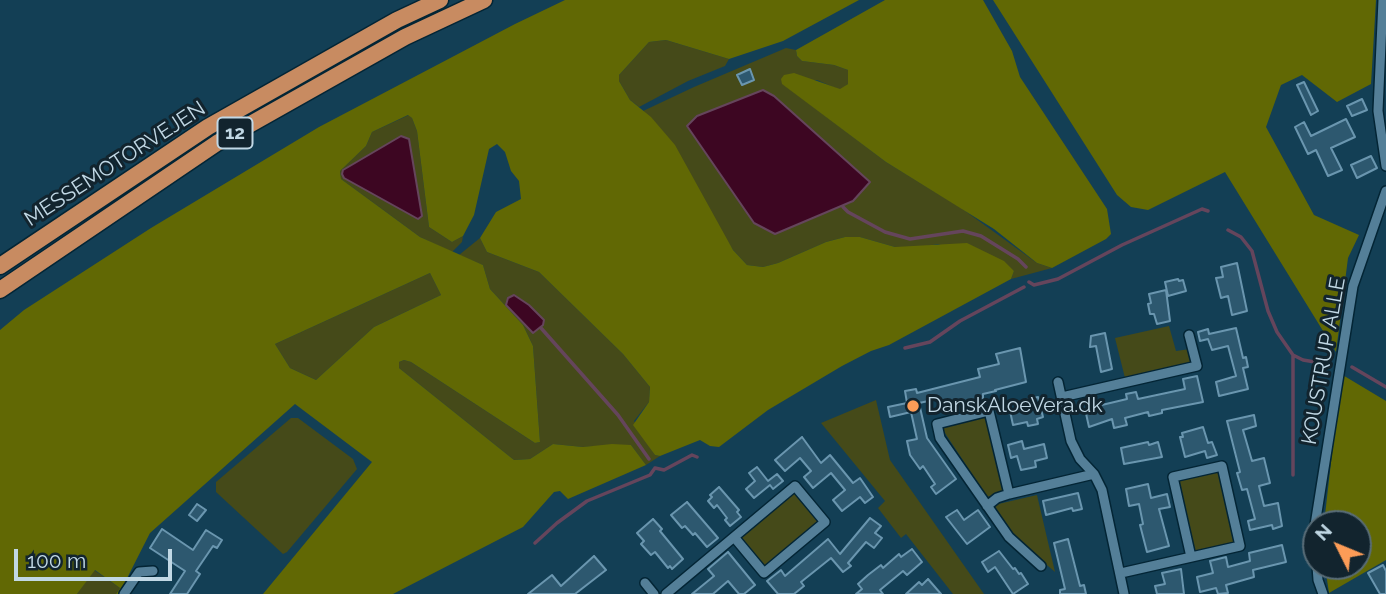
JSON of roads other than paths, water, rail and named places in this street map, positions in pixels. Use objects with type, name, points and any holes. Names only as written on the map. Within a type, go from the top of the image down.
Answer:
[{"type":"highway","name":"MESSEMOTORVEJEN","points":[[0,266],[208,127],[397,20],[440,0]]},
{"type":"highway","name":"MESSEMOTORVEJEN","points":[[0,290],[217,143],[405,37],[484,0]]},
{"type":"street","points":[[1382,0],[1378,111],[1386,166]]},
{"type":"street","name":"KOUSTRUP ALLE","points":[[1317,510],[1353,286],[1386,191]]},
{"type":"street","points":[[1062,397],[1197,366],[1189,335]]},
{"type":"street","points":[[1058,382],[1071,441],[1080,459],[1094,474],[1102,489],[1124,594]]},
{"type":"street","points":[[1009,494],[989,411],[937,424],[940,438],[1009,537],[1041,566]]},
{"type":"street","points":[[1121,573],[1240,546],[1222,466],[1173,478],[1191,557]]},
{"type":"street","points":[[987,506],[996,498],[1009,494],[1094,474]]},
{"type":"street","points":[[666,594],[734,537],[795,486],[825,522],[764,573],[734,537]]},
{"type":"street","points":[[124,594],[139,572],[153,571]]},
{"type":"street","points":[[645,583],[654,594]]},
{"type":"waterway","points":[[843,207],[885,232],[910,239],[963,231],[981,236],[1026,267]]},
{"type":"waterway","points":[[1029,282],[1034,285],[1058,279],[1122,245],[1202,209],[1208,211]]},
{"type":"waterway","points":[[1228,230],[1241,237],[1252,251],[1268,311],[1277,332],[1293,355],[1315,362]]},
{"type":"waterway","points":[[905,348],[930,342],[960,321],[1024,287]]},
{"type":"waterway","points":[[541,328],[618,415],[649,459]]},
{"type":"waterway","points":[[1293,355],[1293,475]]},
{"type":"waterway","points":[[1352,367],[1386,387]]},
{"type":"waterway","points":[[655,468],[664,470],[692,455],[697,457]]},
{"type":"waterway","points":[[535,543],[587,501],[650,475],[655,468]]},
{"type":"place","name":"DanskAloeVera.dk","points":[[913,406]]}]
